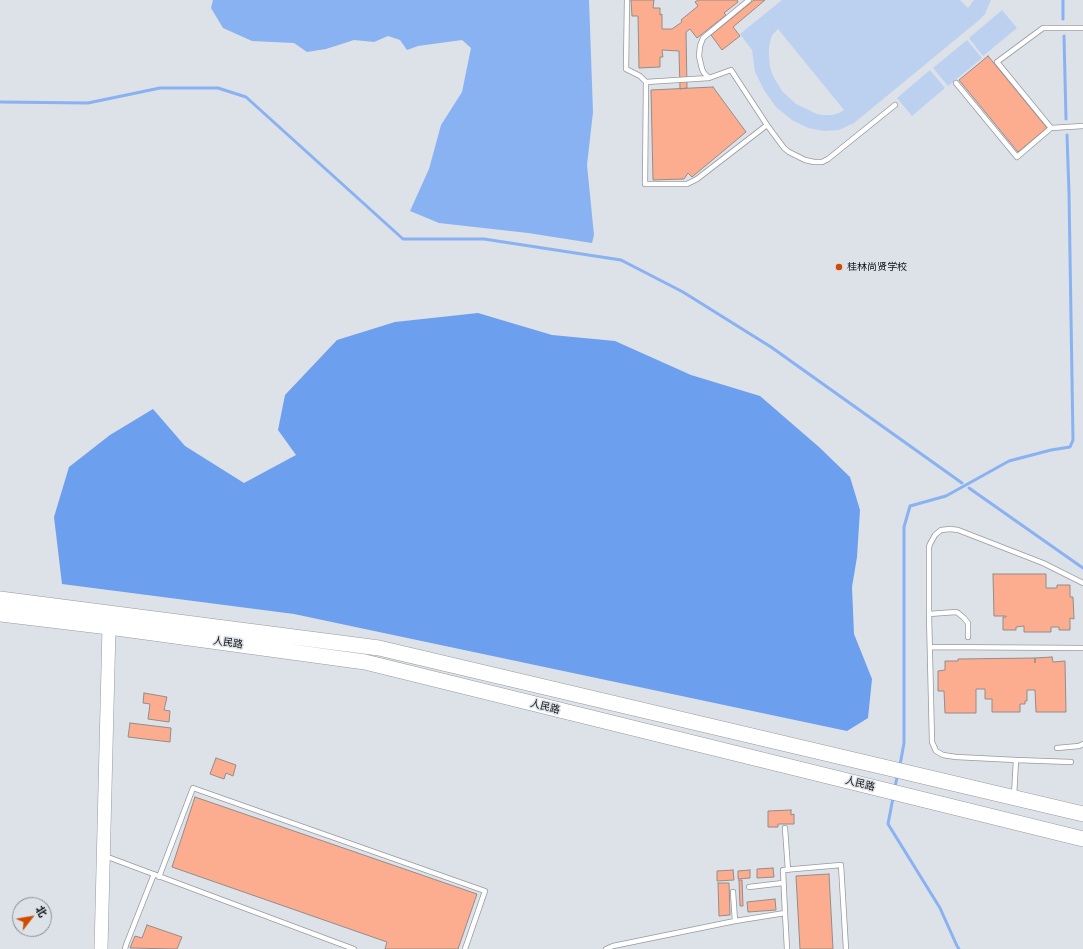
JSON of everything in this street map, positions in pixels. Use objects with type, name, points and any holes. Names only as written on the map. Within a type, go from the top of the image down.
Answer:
[{"type":"main road","name":"人民路","points":[[0,599],[379,648],[1083,814]]},
{"type":"main road","name":"人民路","points":[[0,614],[109,627],[365,662],[1083,839]]},
{"type":"street","points":[[101,949],[109,627]]},
{"type":"lane","points":[[627,0],[626,69],[640,76],[646,82],[646,184],[687,184],[697,179],[767,125]]},
{"type":"lane","points":[[709,78],[704,73],[699,50],[703,38],[749,0]]},
{"type":"lane","points":[[1051,128],[996,62],[1043,28],[1083,28]]},
{"type":"lane","points":[[646,82],[709,78],[732,70],[767,125],[784,148],[805,160],[814,162],[822,162],[828,159],[895,105]]},
{"type":"lane","points":[[956,83],[1017,157],[1051,128],[1083,126]]},
{"type":"lane","points":[[1071,762],[956,757],[941,755],[935,750],[931,740],[929,547],[935,535],[943,530],[958,530],[1043,563],[1083,583]]},
{"type":"lane","points":[[930,614],[958,613],[968,623],[968,637]]},
{"type":"lane","points":[[930,646],[1083,648]]},
{"type":"lane","points":[[1057,748],[1079,746],[1083,744]]},
{"type":"lane","points":[[1014,798],[1016,760]]},
{"type":"lane","points":[[160,877],[193,788],[485,891],[465,949]]},
{"type":"lane","points":[[785,828],[788,870]]},
{"type":"lane","points":[[103,856],[354,949]]},
{"type":"lane","points":[[787,949],[783,870],[841,864],[846,949]]},
{"type":"lane","points":[[125,949],[154,874]]},
{"type":"lane","points":[[749,887],[783,883]]},
{"type":"lane","points":[[733,892],[735,921]]},
{"type":"lane","points":[[606,949],[613,946],[785,912]]},
{"type":"shaded area","points":[[213,0],[589,0],[593,112],[587,165],[594,235],[592,243],[528,233],[439,223],[410,211],[429,169],[441,125],[462,92],[471,48],[462,40],[418,46],[407,50],[400,40],[388,36],[374,42],[354,40],[326,49],[307,52],[294,43],[252,41],[223,28],[211,8]]},
{"type":"shaded area","points":[[782,0],[960,0],[968,8],[974,0],[991,0],[985,14],[978,21],[854,123],[839,130],[824,131],[808,128],[792,120],[776,107],[764,90],[755,72],[752,50],[740,34]],"holes":[[[778,29],[844,110],[832,115],[817,114],[796,104],[782,91],[773,76],[769,57],[771,38]]]},
{"type":"shaded area","points":[[1002,10],[1017,28],[983,56],[969,38]]},
{"type":"shaded area","points":[[967,40],[982,58],[948,86],[933,68]]},
{"type":"shaded area","points":[[930,70],[945,88],[912,116],[897,98]]},
{"type":"shaded area","points":[[478,313],[552,335],[615,341],[691,375],[760,396],[819,447],[850,477],[860,510],[857,557],[852,587],[854,634],[872,679],[868,718],[847,731],[294,614],[62,584],[54,517],[69,467],[110,435],[153,409],[185,446],[244,483],[296,455],[278,430],[285,395],[337,340],[395,322]]},
{"type":"building","points":[[631,0],[654,0],[653,8],[660,8],[660,15],[662,14],[662,29],[672,29],[682,22],[681,20],[698,6],[695,2],[698,0],[737,0],[738,2],[724,13],[726,15],[697,38],[690,29],[686,32],[687,88],[680,89],[679,51],[662,50],[663,57],[660,57],[660,67],[639,68],[638,16],[632,16]]},
{"type":"building","points":[[754,0],[765,0],[733,27],[740,36],[722,50],[711,35]]},
{"type":"building","points":[[988,56],[1047,128],[1018,152],[959,80]]},
{"type":"building","points":[[713,87],[746,132],[692,177],[688,173],[684,179],[653,180],[651,90]]},
{"type":"building","points":[[993,574],[1046,574],[1046,588],[1057,588],[1057,585],[1070,585],[1070,597],[1073,597],[1074,619],[1070,618],[1070,630],[1059,630],[1059,627],[1051,627],[1051,632],[1024,632],[1024,626],[1016,627],[1016,630],[1003,630],[1003,617],[1006,616],[994,616]]},
{"type":"building","points":[[1052,657],[1053,662],[1065,661],[1066,712],[1036,712],[1035,690],[1027,690],[1027,701],[1025,701],[1025,704],[1020,704],[1020,712],[992,712],[992,699],[985,699],[985,689],[976,689],[976,713],[945,713],[944,691],[938,691],[938,671],[945,670],[945,661],[958,661],[958,659]]},
{"type":"building","points":[[144,693],[167,697],[164,710],[170,711],[169,722],[148,719],[150,704],[143,703]]},
{"type":"building","points":[[130,723],[171,728],[170,742],[128,737]]},
{"type":"building","points":[[216,758],[236,765],[233,776],[226,773],[224,779],[210,774]]},
{"type":"building","points":[[195,797],[477,894],[458,949],[385,949],[387,942],[172,867]]},
{"type":"building","points":[[791,810],[791,815],[794,814],[794,824],[778,824],[778,827],[768,827],[768,811]]},
{"type":"building","points":[[773,868],[774,877],[757,878],[757,869]]},
{"type":"building","points":[[733,870],[734,880],[717,881],[717,871]]},
{"type":"building","points":[[750,870],[750,878],[738,879],[738,871]]},
{"type":"building","points":[[829,874],[833,949],[800,949],[796,876]]},
{"type":"building","points":[[739,880],[742,880],[743,906],[740,906]]},
{"type":"building","points":[[718,883],[729,883],[730,915],[719,916]]},
{"type":"building","points":[[775,899],[776,910],[748,912],[747,902]]},
{"type":"building","points":[[147,925],[182,937],[177,949],[130,948],[135,936],[142,938]]},
{"type":"waterway","points":[[1063,0],[1063,19]]},
{"type":"waterway","points":[[1064,36],[1066,119]]},
{"type":"waterway","points":[[0,102],[88,103],[160,88],[218,88],[246,97],[403,239],[484,239],[621,260],[683,292],[771,347],[962,483]]},
{"type":"waterway","points":[[900,765],[904,743],[904,527],[910,506],[946,496],[1009,461],[1051,450],[1070,447],[1073,440],[1067,135]]},
{"type":"waterway","points":[[969,488],[1083,568]]},
{"type":"waterway","points":[[895,787],[897,777]]},
{"type":"waterway","points":[[893,798],[888,824],[940,908],[959,949]]},
{"type":"place","name":"桂林尚贤学校","points":[[839,267]]}]
